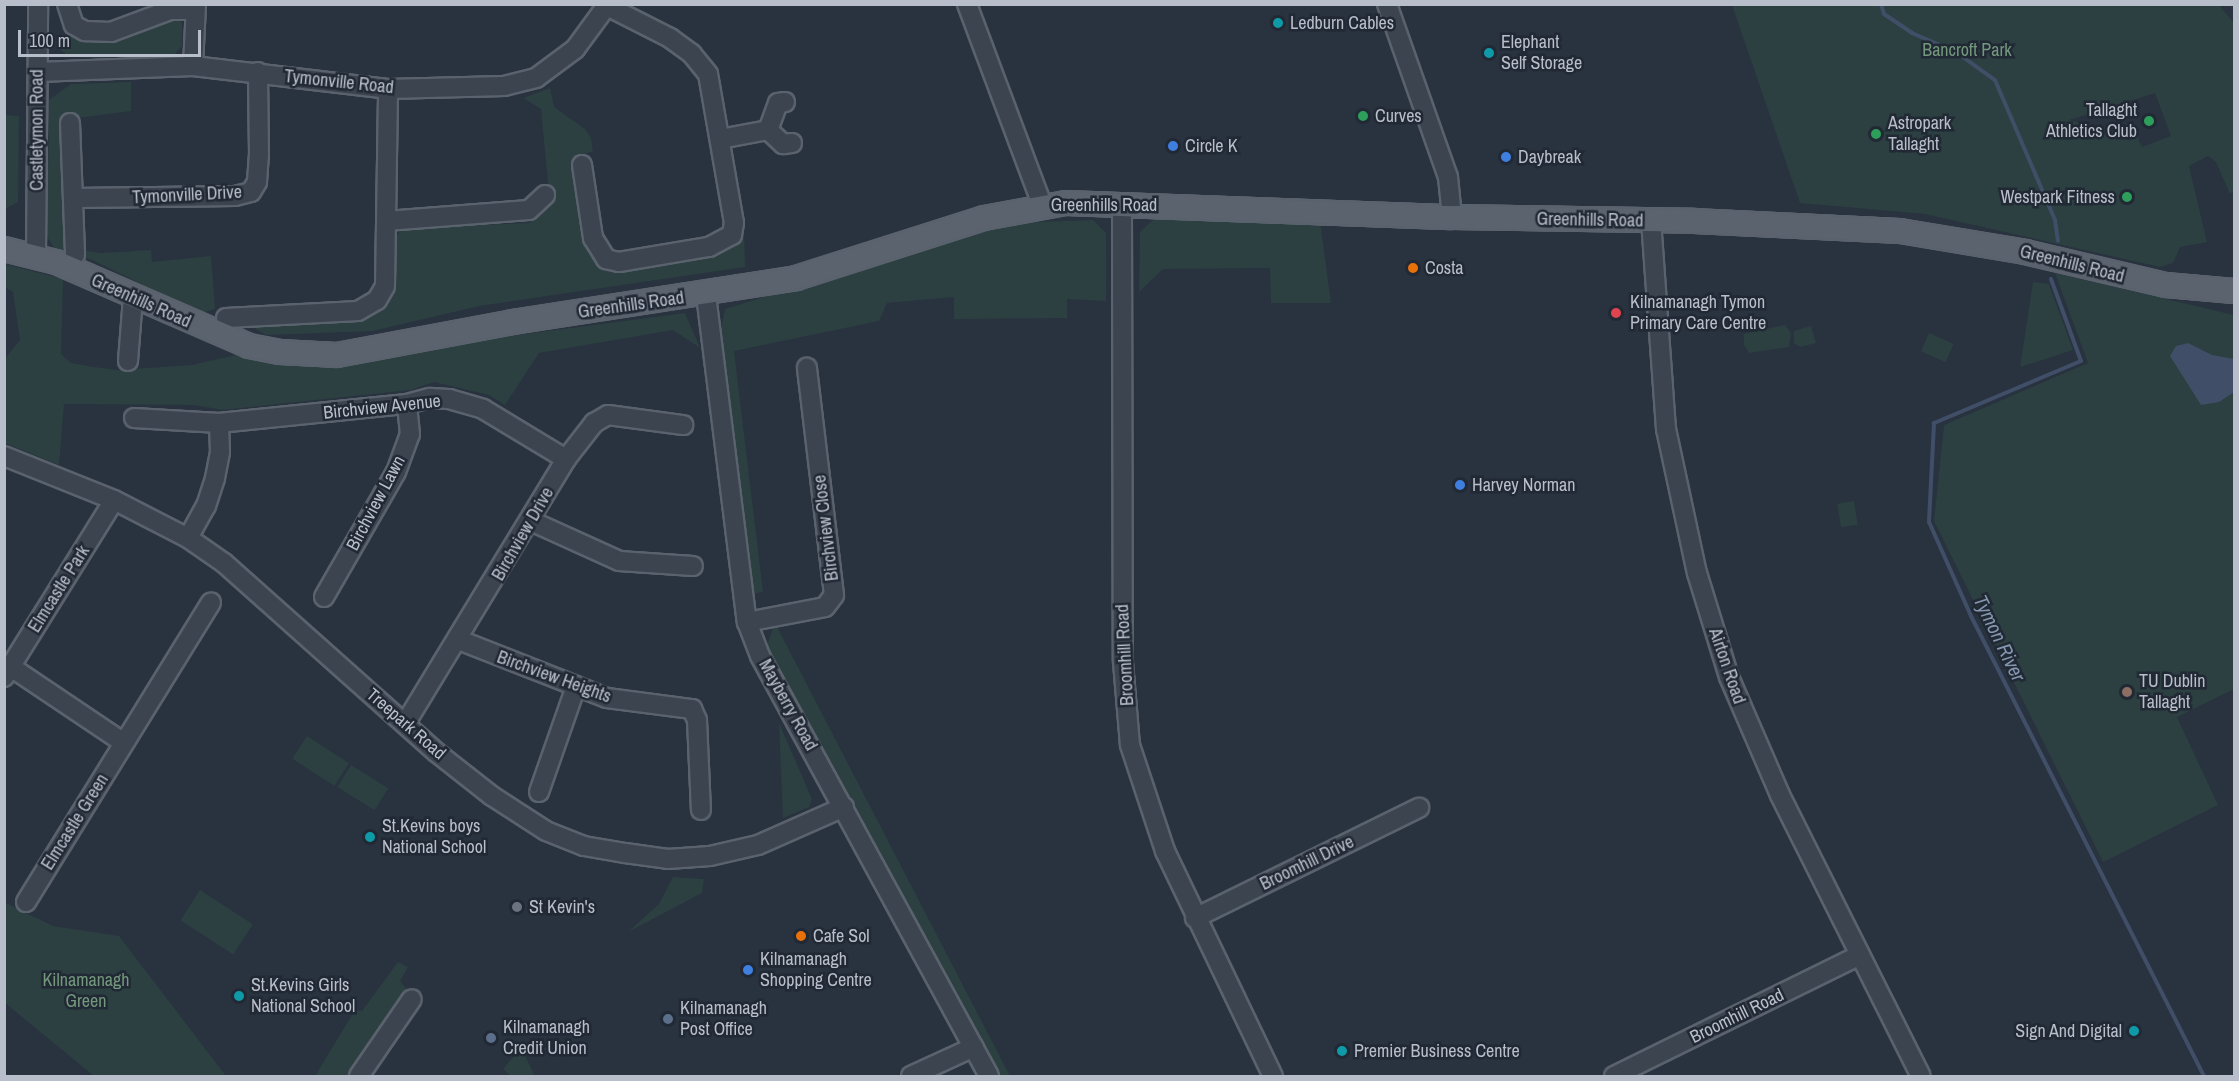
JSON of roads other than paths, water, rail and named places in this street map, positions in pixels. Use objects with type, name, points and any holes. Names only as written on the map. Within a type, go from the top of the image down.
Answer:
[{"type":"main road","name":"Greenhills Road","points":[[4,249],[36,255],[249,346],[280,352],[337,355],[513,322],[706,295],[796,278],[984,218],[1042,205],[1122,204],[1452,217],[1651,220],[1923,234],[2032,253],[2146,281],[2235,291]]},
{"type":"street","name":"Castletymon Road","points":[[36,255],[38,4]]},
{"type":"street","points":[[67,4],[74,25],[85,31],[111,32],[170,10],[196,7],[193,66]]},
{"type":"street","points":[[967,4],[1042,205]]},
{"type":"street","points":[[1387,4],[1448,177],[1452,217]]},
{"type":"street","name":"Tymonville Road","points":[[38,72],[193,66],[388,89],[504,86],[536,78],[575,49],[608,5]]},
{"type":"street","points":[[582,165],[593,238],[606,260],[619,262],[709,247],[732,235],[734,223],[708,74],[692,54],[608,5]]},
{"type":"street","name":"Tymonville Drive","points":[[74,198],[235,196],[251,192],[257,182],[260,155],[258,72]]},
{"type":"street","points":[[226,318],[358,311],[376,300],[385,286],[388,89]]},
{"type":"street","points":[[768,130],[778,103],[784,102]]},
{"type":"street","points":[[70,123],[75,255]]},
{"type":"street","points":[[720,139],[768,130]]},
{"type":"street","points":[[768,130],[783,144],[792,143]]},
{"type":"street","points":[[386,221],[529,210],[546,195]]},
{"type":"street","name":"Broomhill Road","points":[[1122,204],[1123,662],[1130,746],[1150,811],[1195,918],[1273,1077]]},
{"type":"street","name":"Airton Road","points":[[1651,220],[1666,429],[1697,573],[1750,731],[1921,1077]]},
{"type":"street","name":"Mayberry Road","points":[[706,295],[747,622],[760,656],[989,1077]]},
{"type":"street","points":[[128,361],[133,297]]},
{"type":"street","name":"Birchview Close","points":[[747,622],[825,607],[834,594],[807,368]]},
{"type":"street","name":"Birchview Avenue","points":[[134,418],[219,423],[407,404],[430,398],[449,399],[483,409],[566,459]]},
{"type":"street","name":"Birchview Lawn","points":[[324,597],[396,472],[410,434],[407,404]]},
{"type":"street","name":"Birchview Drive","points":[[405,724],[459,640],[566,459],[594,423],[608,415],[683,425]]},
{"type":"street","points":[[188,538],[206,506],[215,478],[220,452],[219,423]]},
{"type":"street","name":"Treepark Road","points":[[4,456],[114,500],[188,538],[224,562],[293,620],[405,724],[492,796],[546,831],[584,846],[669,859],[710,856],[758,845],[844,807]]},
{"type":"street","name":"Elmcastle Park","points":[[8,672],[114,500]]},
{"type":"street","points":[[531,521],[620,561],[693,566]]},
{"type":"street","name":"Elmcastle Green","points":[[26,902],[211,602]]},
{"type":"street","name":"Birchview Heights","points":[[459,640],[575,688],[607,698],[692,710],[697,720],[701,810]]},
{"type":"street","points":[[8,672],[124,743]]},
{"type":"street","points":[[539,792],[575,688]]},
{"type":"street","name":"Broomhill Drive","points":[[1195,918],[1419,808]]},
{"type":"street","name":"Broomhill Road","points":[[1614,1077],[1860,955]]},
{"type":"street","points":[[359,1077],[412,999]]},
{"type":"street","points":[[911,1077],[974,1047]]},
{"type":"water","points":[[2188,343],[2212,355],[2234,359],[2234,392],[2219,402],[2201,405],[2170,356],[2176,346]]},
{"type":"waterway","name":"Tymon River","points":[[1881,4],[1884,14],[1912,33],[1956,52],[1995,80],[2055,220],[2058,241]]},
{"type":"waterway","name":"Tymon River","points":[[2051,279],[2081,361],[1934,423],[1929,522],[1971,616],[2204,1076]]},
{"type":"place","name":"Ledburn Cables","points":[[1278,23]]},
{"type":"place","name":"Elephant Self Storage","points":[[1489,53]]},
{"type":"place","name":"Curves","points":[[1363,116]]},
{"type":"place","name":"Tallaght Athletics Club","points":[[2149,121]]},
{"type":"place","name":"Astropark Tallaght","points":[[1876,134]]},
{"type":"place","name":"Circle K","points":[[1173,146]]},
{"type":"place","name":"Daybreak","points":[[1506,157]]},
{"type":"place","name":"Westpark Fitness","points":[[2127,197]]},
{"type":"place","name":"Costa","points":[[1413,268]]},
{"type":"place","name":"Kilnamanagh Tymon Primary Care Centre","points":[[1616,313]]},
{"type":"place","name":"Harvey Norman","points":[[1460,485]]},
{"type":"place","name":"TU Dublin Tallaght","points":[[2127,692]]},
{"type":"place","name":"St.Kevins boys National School","points":[[370,837]]},
{"type":"place","name":"St Kevin's","points":[[517,907]]},
{"type":"place","name":"Cafe Sol","points":[[801,936]]},
{"type":"place","name":"Kilnamanagh Shopping Centre","points":[[748,970]]},
{"type":"place","name":"St.Kevins Girls National School","points":[[239,996]]},
{"type":"place","name":"Kilnamanagh Post Office","points":[[668,1019]]},
{"type":"place","name":"Sign And Digital","points":[[2134,1031]]},
{"type":"place","name":"Kilnamanagh Credit Union","points":[[491,1038]]},
{"type":"place","name":"Premier Business Centre","points":[[1342,1051]]},
{"type":"park label","name":"Bancroft Park","points":[[1967,50]]},
{"type":"park label","name":"Kilnamanagh Green","points":[[86,991]]}]
